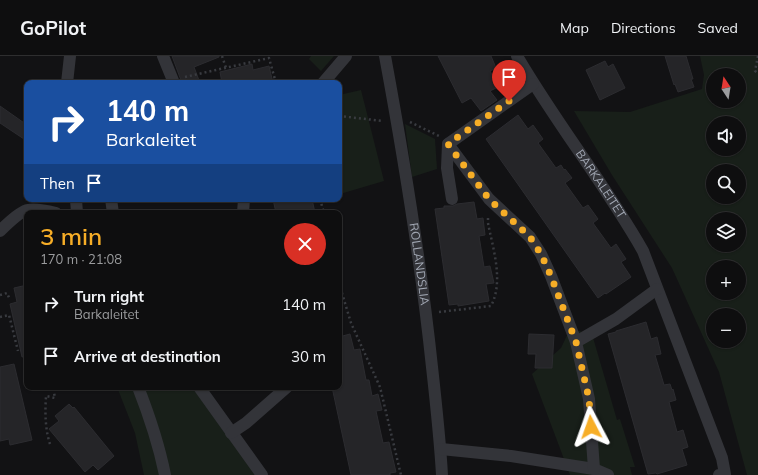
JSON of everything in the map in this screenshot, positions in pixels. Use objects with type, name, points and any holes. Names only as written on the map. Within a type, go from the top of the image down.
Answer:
[{"type":"street","points":[[67,80],[70,56]]},
{"type":"street","points":[[163,56],[171,80]]},
{"type":"street","points":[[326,80],[346,56]]},
{"type":"street","name":"ROLLANDSLIA","points":[[385,56],[406,169],[426,314],[441,449],[441,475]]},
{"type":"street","name":"BARKALEITET","points":[[517,56],[533,84],[627,222],[643,251],[722,458],[725,474],[719,475]]},
{"type":"street","points":[[448,144],[533,84]]},
{"type":"street","points":[[448,144],[447,168],[452,199]]},
{"type":"street","points":[[448,144],[489,199],[530,237],[541,254],[554,283],[576,342],[589,399],[594,469]]},
{"type":"street","points":[[0,231],[14,218],[24,212]]},
{"type":"street","points":[[576,342],[616,319],[657,289]]},
{"type":"street","points":[[139,390],[146,407],[162,461],[164,475]]},
{"type":"street","points":[[201,390],[262,475]]},
{"type":"street","points":[[231,433],[246,423],[284,390]]},
{"type":"street","points":[[441,449],[511,456],[594,469],[608,475]]},
{"type":"path","points":[[222,56],[226,68]]},
{"type":"path","points":[[758,56],[755,71],[758,73]]},
{"type":"path","points":[[180,80],[269,58],[275,80]]},
{"type":"path","points":[[342,116],[397,120],[420,126],[440,136],[448,144]]},
{"type":"path","points":[[426,314],[491,306],[495,298],[497,276],[488,223],[489,199]]},
{"type":"path","points":[[0,295],[7,293],[10,300]]},
{"type":"path","points":[[342,293],[351,323],[380,387],[400,475]]},
{"type":"path","points":[[0,317],[9,315],[18,351]]},
{"type":"path","points":[[50,444],[46,425],[46,396],[55,398],[54,390]]},
{"type":"shaded area","points":[[311,56],[334,56],[321,71],[309,59]]},
{"type":"shaded area","points":[[700,56],[758,56],[758,475],[747,475],[719,372],[708,348],[746,348],[746,308],[706,308],[706,343],[672,268],[612,175],[574,111],[630,112],[702,89],[704,75]]},
{"type":"shaded area","points":[[361,90],[384,181],[342,193],[342,94]]},
{"type":"shaded area","points":[[405,124],[435,139],[437,169],[412,177]]},
{"type":"shaded area","points":[[570,329],[592,334],[617,420],[620,419],[635,467],[630,467],[632,475],[570,475],[532,374],[561,348]]},
{"type":"shaded area","points":[[118,390],[194,390],[255,475],[144,475],[135,433]]},
{"type":"building","points":[[172,56],[219,56],[194,67],[199,80],[181,80]]},
{"type":"building","points":[[438,56],[491,56],[496,68],[490,71],[498,87],[490,91],[497,100],[481,111],[471,98],[462,103]]},
{"type":"building","points":[[665,56],[686,56],[694,87],[678,92],[675,84],[674,85]]},
{"type":"building","points":[[605,61],[608,67],[613,64],[625,88],[600,100],[586,70]]},
{"type":"building","points":[[252,64],[253,70],[269,66],[272,80],[221,80],[220,72]]},
{"type":"building","points":[[0,106],[24,123],[24,139],[0,123]]},
{"type":"building","points":[[518,115],[528,129],[533,125],[543,139],[538,143],[556,168],[561,165],[572,178],[565,183],[583,208],[588,205],[598,219],[593,223],[611,248],[616,244],[626,259],[621,262],[631,277],[598,298],[486,139]]},
{"type":"building","points":[[274,202],[313,202],[314,210],[275,210]]},
{"type":"building","points":[[474,202],[477,219],[483,218],[485,235],[479,236],[484,267],[490,266],[494,283],[486,284],[489,301],[458,306],[458,304],[449,305],[435,209],[444,208],[444,206]]},
{"type":"building","points":[[24,286],[24,357],[22,357],[10,304],[17,302],[14,288]]},
{"type":"building","points":[[646,322],[651,339],[657,337],[661,354],[655,355],[664,385],[670,384],[672,390],[673,389],[676,400],[669,402],[677,432],[683,430],[688,447],[682,449],[687,465],[657,474],[648,474],[608,334]]},
{"type":"building","points":[[350,334],[354,350],[360,349],[366,380],[369,380],[372,396],[378,394],[382,410],[376,411],[383,443],[389,442],[396,472],[390,473],[390,475],[351,475],[333,390],[342,390],[342,336]]},
{"type":"building","points":[[529,334],[554,335],[552,368],[535,368],[536,354],[528,354]]},
{"type":"building","points":[[14,364],[32,440],[10,445],[9,439],[0,441],[0,367]]},
{"type":"building","points":[[69,404],[73,408],[74,407],[114,456],[98,470],[93,465],[85,472],[49,429],[59,421],[55,416]]},
{"type":"route","points":[[509,101],[448,144],[489,199],[530,237],[541,254],[564,308],[576,342],[589,399],[591,427]]}]
